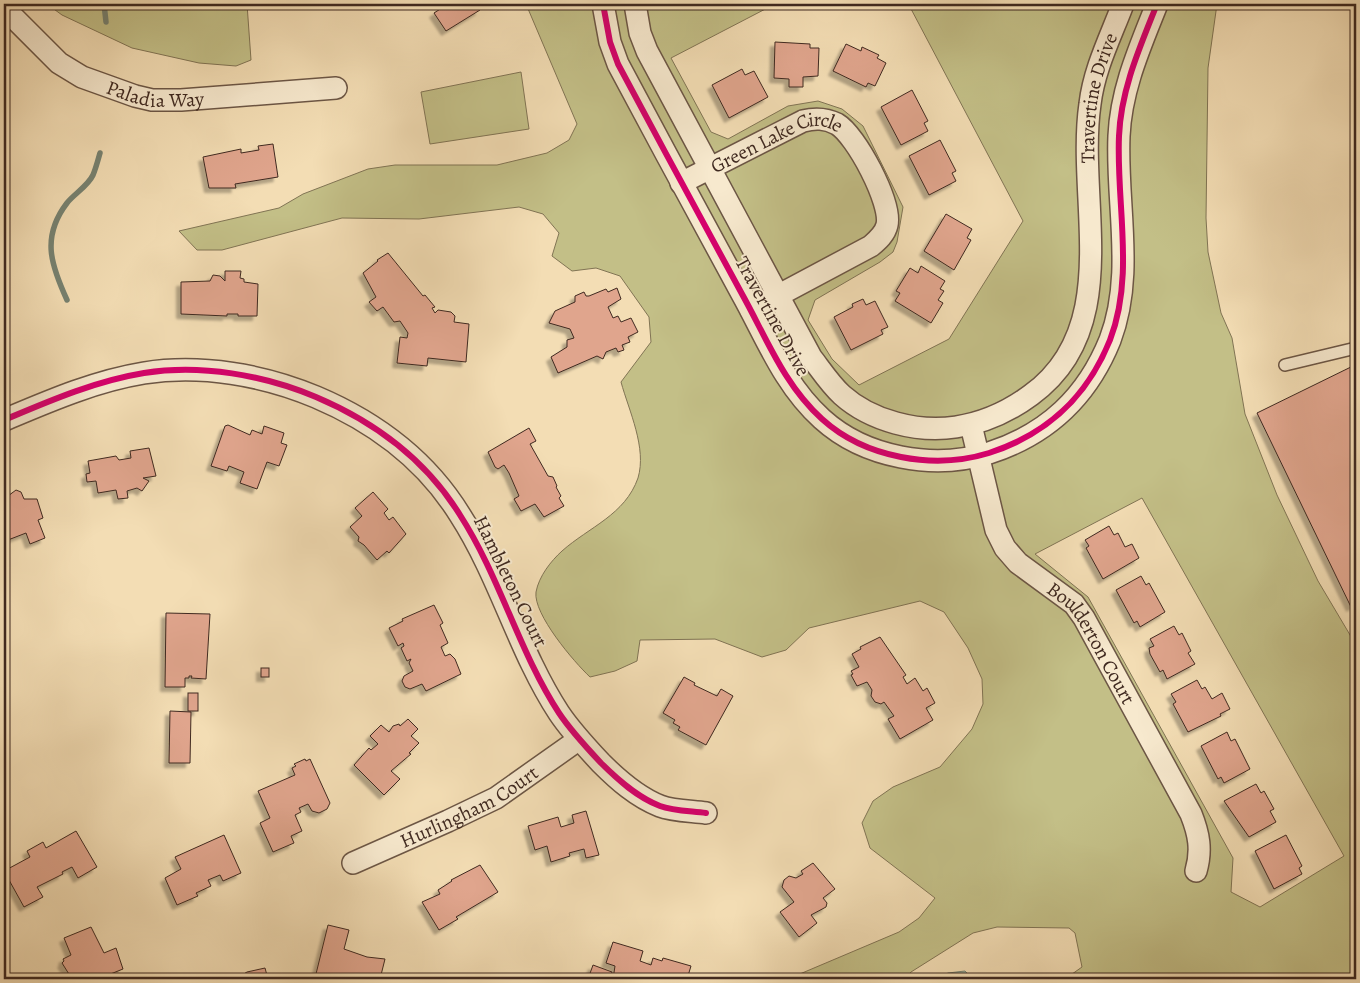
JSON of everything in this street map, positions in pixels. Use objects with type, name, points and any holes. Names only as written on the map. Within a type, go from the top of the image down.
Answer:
[{"type":"street","name":"Travertine Drive","points":[[603,4],[610,42],[618,64],[784,375],[823,420],[847,436],[874,450],[899,457],[946,461],[979,456],[1009,446],[1040,428],[1064,411],[1082,392],[1097,368],[1110,338],[1118,310],[1123,272],[1119,138],[1121,108],[1127,81],[1157,4]]},
{"type":"street","name":"Travertine Drive","points":[[635,4],[640,33],[647,51],[811,357],[843,396],[886,420],[905,425],[944,429],[972,425],[996,417],[1043,387],[1061,366],[1080,327],[1087,304],[1091,270],[1087,137],[1090,103],[1097,72],[1123,4]]},
{"type":"street","name":"Paladia Way","points":[[4,8],[59,63],[82,77],[135,96],[152,100],[181,100],[336,88]]},
{"type":"street","name":"Green Lake Circle","points":[[681,182],[803,121],[816,118],[838,125],[851,136],[883,197],[888,211],[887,226],[881,238],[871,246],[751,310]]},
{"type":"street","name":"Hambleton Court","points":[[4,420],[65,395],[108,381],[144,373],[176,370],[256,377],[300,390],[339,406],[368,423],[416,460],[445,493],[461,515],[482,553],[558,712],[578,740],[611,774],[635,794],[662,807],[706,813]]},
{"type":"street","name":"Boulderton Court","points":[[972,425],[996,530],[1005,548],[1018,563],[1074,604],[1084,618],[1191,814],[1198,833],[1200,856],[1196,871]]},
{"type":"street","name":"Hurlingham Court","points":[[352,863],[448,822],[496,798],[578,740]]},
{"type":"lane","points":[[1285,365],[1356,348]]},
{"type":"shaded area","points":[[47,4],[247,4],[251,60],[236,66],[199,63],[132,48],[62,15]]},
{"type":"shaded area","points":[[526,4],[775,4],[671,58],[711,132],[728,139],[788,106],[818,101],[842,109],[863,126],[903,207],[897,242],[893,252],[880,262],[815,300],[808,320],[832,359],[859,385],[949,339],[1023,221],[910,7],[817,4],[1217,4],[1208,68],[1206,218],[1208,252],[1221,313],[1232,338],[1245,414],[1277,495],[1318,581],[1356,645],[1356,979],[1065,979],[1082,967],[1075,933],[1069,928],[997,927],[973,933],[911,972],[905,979],[788,979],[899,932],[919,918],[935,898],[870,848],[862,823],[873,801],[893,787],[940,767],[972,729],[983,704],[982,679],[968,648],[944,612],[920,601],[809,628],[786,650],[762,657],[715,639],[640,640],[637,661],[615,671],[590,677],[565,649],[548,625],[537,601],[536,592],[546,569],[554,559],[572,542],[615,511],[632,491],[638,478],[640,466],[639,442],[621,382],[651,342],[649,317],[620,276],[596,268],[572,271],[552,256],[559,233],[543,214],[519,207],[419,219],[342,218],[222,250],[197,250],[179,231],[279,208],[303,194],[368,169],[395,165],[497,165],[547,153],[569,140],[577,124]],"holes":[[[1142,498],[1344,856],[1260,907],[1231,892],[1233,858],[1088,597],[1035,554]]]},
{"type":"shaded area","points":[[521,72],[529,129],[430,144],[421,92]]},
{"type":"shaded area","points":[[965,971],[973,979],[936,979],[948,973]]},
{"type":"building","points":[[443,4],[475,4],[480,10],[446,31],[434,13],[445,6]]},
{"type":"building","points":[[775,42],[810,44],[810,48],[819,48],[818,76],[803,77],[803,87],[789,87],[789,79],[774,78]]},
{"type":"building","points":[[846,44],[861,51],[862,47],[879,55],[877,58],[886,63],[875,86],[868,83],[866,87],[833,71]]},
{"type":"building","points":[[742,69],[745,75],[754,71],[768,97],[729,118],[712,85]]},
{"type":"building","points":[[912,90],[928,121],[924,123],[928,131],[901,145],[881,107]]},
{"type":"building","points":[[940,140],[956,171],[952,173],[956,181],[929,195],[909,156]]},
{"type":"building","points":[[273,144],[278,177],[235,184],[236,188],[209,188],[203,157],[241,149],[241,153],[259,150],[258,146]]},
{"type":"building","points":[[946,214],[972,229],[967,238],[971,240],[954,270],[924,251]]},
{"type":"building","points":[[388,253],[423,296],[425,295],[435,307],[432,308],[435,313],[438,310],[451,312],[455,316],[454,322],[469,324],[466,362],[428,358],[427,366],[397,363],[400,337],[407,338],[408,333],[400,321],[394,322],[383,307],[377,311],[369,302],[376,297],[363,273]]},
{"type":"building","points":[[921,266],[945,281],[940,289],[944,291],[938,300],[943,303],[931,323],[895,301],[900,293],[896,291],[910,268],[918,273]]},
{"type":"building","points":[[225,271],[241,271],[240,278],[244,279],[244,282],[258,284],[257,316],[181,314],[181,282],[210,281],[213,275],[220,276],[225,281]]},
{"type":"building","points":[[617,288],[621,299],[608,307],[613,318],[618,316],[621,322],[631,318],[638,332],[628,337],[630,342],[622,345],[624,350],[618,352],[616,348],[606,352],[603,359],[597,356],[558,373],[551,357],[567,347],[567,340],[574,338],[570,329],[549,323],[555,311],[575,302],[575,296],[584,292],[586,296],[589,296],[606,289],[608,292]]},
{"type":"building","points":[[863,299],[866,305],[875,301],[888,327],[881,330],[883,334],[851,350],[834,317],[853,307],[852,304]]},
{"type":"building","points":[[1355,365],[1356,604],[1351,607],[1257,413]]},
{"type":"building","points":[[228,425],[250,435],[252,430],[262,434],[264,426],[284,433],[281,443],[287,445],[279,466],[267,462],[257,489],[240,483],[244,472],[229,466],[227,471],[211,466],[225,426]]},
{"type":"building","points":[[529,428],[536,441],[530,444],[548,476],[553,477],[561,496],[559,498],[564,506],[544,517],[535,504],[521,511],[514,499],[519,496],[509,473],[504,465],[498,469],[495,467],[488,452]]},
{"type":"building","points":[[149,448],[156,476],[143,478],[149,481],[142,491],[137,488],[127,491],[128,498],[118,499],[116,490],[98,493],[96,481],[87,482],[86,474],[90,473],[88,461],[116,456],[119,460],[131,458],[130,451]]},
{"type":"building","points":[[16,490],[21,492],[24,499],[37,499],[43,518],[38,520],[45,538],[30,544],[26,533],[8,540],[8,550],[4,551],[4,499]]},
{"type":"building","points":[[373,492],[388,509],[384,513],[389,520],[393,517],[406,534],[389,553],[387,551],[377,560],[358,541],[359,537],[350,527],[362,516],[355,508]]},
{"type":"building","points":[[1109,526],[1114,535],[1118,533],[1125,547],[1132,544],[1139,558],[1103,579],[1086,548],[1089,546],[1085,540]]},
{"type":"building","points":[[1141,576],[1146,585],[1149,583],[1165,612],[1140,627],[1137,621],[1134,623],[1116,590]]},
{"type":"building","points":[[434,605],[443,623],[440,625],[448,643],[441,647],[445,656],[450,654],[455,659],[461,674],[426,691],[422,684],[410,689],[405,687],[402,681],[404,676],[413,671],[409,663],[411,659],[407,661],[401,648],[404,646],[403,643],[398,646],[389,628],[403,621],[402,619]]},
{"type":"building","points":[[166,613],[210,614],[206,679],[191,678],[192,676],[189,676],[189,678],[185,678],[185,687],[165,687]]},
{"type":"building","points":[[1174,626],[1179,635],[1182,633],[1191,651],[1188,653],[1195,664],[1167,679],[1163,670],[1160,672],[1150,654],[1149,648],[1154,646],[1150,639]]},
{"type":"building","points":[[880,637],[906,675],[903,677],[907,684],[915,678],[923,691],[927,688],[935,703],[926,708],[933,720],[900,739],[888,719],[894,716],[884,702],[881,704],[875,702],[871,696],[872,690],[867,682],[857,686],[851,675],[853,674],[851,671],[859,667],[852,654],[861,649],[860,647]]},
{"type":"building","points":[[261,668],[269,668],[269,677],[261,677]]},
{"type":"building","points":[[684,677],[695,683],[694,685],[717,696],[721,689],[733,696],[706,745],[678,730],[680,727],[673,723],[675,720],[663,713]]},
{"type":"building","points":[[1197,680],[1202,689],[1205,687],[1212,699],[1222,693],[1230,709],[1220,714],[1221,716],[1188,732],[1173,704],[1176,702],[1171,694]]},
{"type":"building","points":[[188,693],[198,693],[198,711],[188,711]]},
{"type":"building","points":[[170,711],[191,712],[190,763],[169,763]]},
{"type":"building","points":[[408,719],[418,729],[411,736],[419,743],[409,753],[411,754],[391,771],[400,779],[384,795],[354,765],[369,748],[371,750],[378,744],[370,736],[381,725],[389,732],[393,726],[399,724],[400,726]]},
{"type":"building","points":[[1227,732],[1231,741],[1235,739],[1250,769],[1224,783],[1221,777],[1218,779],[1201,746]]},
{"type":"building","points":[[305,759],[306,761],[310,759],[330,803],[327,809],[319,813],[312,811],[308,804],[299,808],[301,812],[295,815],[302,831],[291,836],[294,843],[273,852],[260,823],[270,818],[258,791],[295,775],[292,768],[296,766],[294,764]]},
{"type":"building","points":[[1256,784],[1261,793],[1264,791],[1274,809],[1270,811],[1276,822],[1249,837],[1224,801]]},
{"type":"building","points":[[586,811],[599,855],[586,858],[584,849],[569,853],[570,856],[551,862],[547,846],[535,850],[528,826],[558,817],[561,827],[574,823],[572,815]]},
{"type":"building","points":[[76,831],[97,867],[78,878],[72,867],[62,872],[63,874],[37,887],[43,897],[24,907],[4,871],[30,857],[27,851],[43,842],[46,848]]},
{"type":"building","points":[[224,835],[241,873],[223,881],[220,875],[208,880],[211,886],[196,893],[198,896],[177,905],[165,878],[181,869],[175,857]]},
{"type":"building","points":[[1286,835],[1302,866],[1299,868],[1302,874],[1274,889],[1255,851]]},
{"type":"building","points":[[813,863],[835,889],[823,898],[827,903],[826,907],[811,915],[817,923],[799,937],[780,912],[794,902],[782,887],[784,880],[789,876],[796,878],[803,874],[801,871]]},
{"type":"building","points":[[480,865],[498,892],[456,917],[458,919],[439,930],[422,902],[440,894],[438,890],[451,880]]},
{"type":"building","points":[[328,925],[349,930],[344,949],[367,957],[385,959],[380,979],[315,978]]},
{"type":"building","points":[[91,927],[104,953],[116,948],[123,969],[98,979],[72,979],[62,963],[63,959],[71,955],[64,938]]},
{"type":"building","points":[[613,942],[643,951],[640,961],[651,965],[653,958],[662,961],[663,958],[691,966],[687,979],[613,979],[615,966],[606,963]]},
{"type":"building","points":[[593,965],[612,972],[609,979],[588,979]]},
{"type":"building","points":[[265,968],[268,979],[243,979],[242,975],[247,972]]},
{"type":"waterway","points":[[104,4],[106,22]]},
{"type":"waterway","points":[[67,300],[53,263],[51,239],[59,215],[73,196],[91,179],[100,153]]},
{"type":"cycle path","points":[[603,4],[610,42],[618,64],[786,376],[809,406],[839,432],[858,443],[879,451],[923,460],[968,458],[989,453],[1030,435],[1063,411],[1090,379],[1101,360],[1110,340],[1122,290],[1123,239],[1119,136],[1123,102],[1132,68],[1157,4]]},
{"type":"cycle path","points":[[4,420],[72,392],[108,381],[144,373],[188,370],[232,373],[254,377],[296,389],[359,418],[379,431],[415,460],[446,495],[460,515],[487,564],[545,690],[559,713],[579,739],[614,776],[643,798],[665,808],[706,813]]}]
